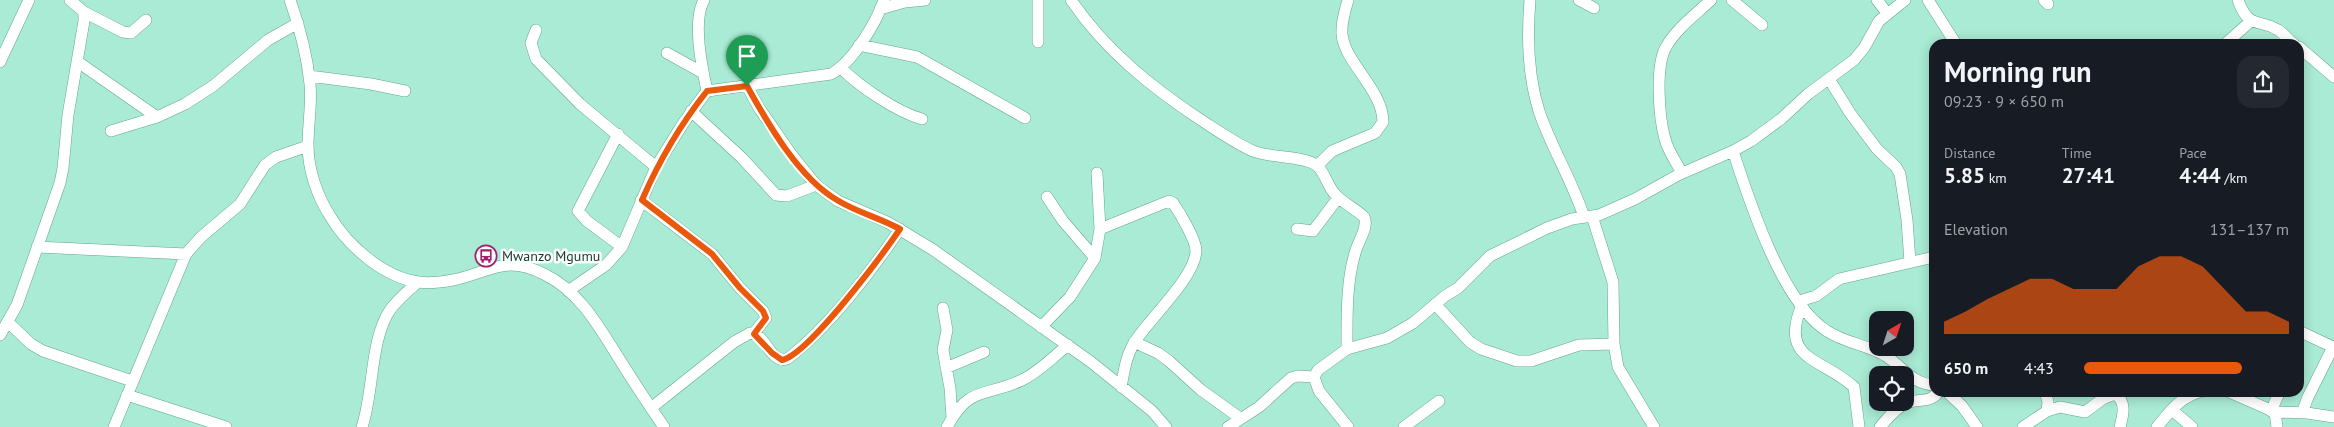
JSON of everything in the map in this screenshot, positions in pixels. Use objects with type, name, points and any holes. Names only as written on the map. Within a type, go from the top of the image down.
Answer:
[{"type":"street","points":[[0,62],[29,0]]},
{"type":"street","points":[[70,0],[84,12],[123,32],[131,33],[146,20]]},
{"type":"street","points":[[290,0],[308,59],[311,86],[308,146],[310,166],[316,187],[329,216],[344,236],[381,267],[398,276],[418,282],[454,280],[486,268],[503,265],[537,271],[577,298],[592,316],[664,427]]},
{"type":"street","points":[[704,0],[699,12],[699,20],[703,72],[707,91]]},
{"type":"street","points":[[568,291],[606,265],[622,247],[656,167],[691,111],[707,91],[831,74],[841,68],[859,45],[882,5],[925,0]]},
{"type":"street","points":[[1038,0],[1038,42]]},
{"type":"street","points":[[1071,0],[1086,23],[1109,48],[1156,88],[1186,110],[1252,150],[1267,156],[1304,160],[1318,165],[1338,198],[1355,208],[1366,221],[1352,270],[1348,349]]},
{"type":"street","points":[[1318,165],[1332,151],[1375,133],[1384,122],[1380,103],[1356,65],[1342,37],[1343,18],[1348,0]]},
{"type":"street","points":[[1530,0],[1531,75],[1535,94],[1546,129],[1588,216],[1613,282],[1614,344],[1618,367],[1654,427]]},
{"type":"street","points":[[1579,0],[1594,8]]},
{"type":"street","points":[[1682,173],[1665,141],[1663,130],[1660,86],[1662,57],[1666,47],[1675,35],[1711,0]]},
{"type":"street","points":[[1732,0],[1762,25]]},
{"type":"street","points":[[1877,0],[1887,13]]},
{"type":"street","points":[[1348,427],[1319,390],[1314,378],[1318,370],[1348,349],[1387,338],[1413,323],[1458,288],[1490,256],[1547,228],[1635,199],[1682,173],[1733,151],[1781,120],[1808,94],[1854,60],[1864,48],[1879,21],[1904,0]]},
{"type":"street","points":[[1928,0],[1953,39]]},
{"type":"street","points":[[2238,0],[2245,15],[2251,21],[2277,29],[2288,39]]},
{"type":"street","points":[[0,335],[17,305],[64,168],[68,115],[78,62],[84,12]]},
{"type":"street","points":[[2231,39],[2251,21]]},
{"type":"street","points":[[111,131],[157,117],[199,96],[260,46],[298,23]]},
{"type":"street","points":[[536,30],[531,43],[536,59],[570,95],[656,167]]},
{"type":"street","points":[[859,45],[917,56],[1025,118]]},
{"type":"street","points":[[2304,51],[2334,77]]},
{"type":"street","points":[[667,53],[703,72]]},
{"type":"street","points":[[78,62],[157,117]]},
{"type":"street","points":[[841,68],[853,80],[905,115],[922,119]]},
{"type":"street","points":[[309,76],[371,84],[405,91]]},
{"type":"street","points":[[1829,79],[1850,113],[1900,174],[1907,220],[1910,262]]},
{"type":"street","points":[[747,86],[759,108],[791,154],[816,185],[838,201],[875,216],[932,249],[1068,345],[1152,411],[1166,427]]},
{"type":"street","points":[[691,111],[742,158],[776,195],[787,196],[816,185]]},
{"type":"street","points":[[618,134],[578,211],[587,221],[622,247]]},
{"type":"street","points":[[114,427],[186,254],[201,237],[236,208],[247,195],[265,165],[276,157],[308,146]]},
{"type":"street","points":[[1733,151],[1756,219],[1779,270],[1800,303],[1826,331],[1887,357],[1914,380],[1929,384]]},
{"type":"street","points":[[1041,327],[1070,297],[1095,258],[1100,228],[1097,173]]},
{"type":"street","points":[[1047,197],[1063,221],[1095,258]]},
{"type":"street","points":[[1297,229],[1313,231],[1338,198]]},
{"type":"street","points":[[642,200],[712,254],[740,288],[763,311],[766,318],[754,334],[745,335],[734,342],[651,408]]},
{"type":"street","points":[[1100,228],[1171,202],[1175,205],[1194,244],[1195,256],[1192,264],[1162,310],[1134,342],[1128,356],[1121,387]]},
{"type":"street","points":[[754,334],[776,358],[787,359],[844,302],[880,259],[900,229]]},
{"type":"street","points":[[36,247],[186,254]]},
{"type":"street","points":[[1800,303],[1816,296],[1839,280],[1929,258]]},
{"type":"street","points":[[362,427],[367,412],[383,323],[398,300],[418,282]]},
{"type":"street","points":[[1800,303],[1794,330],[1798,345],[1810,358],[1854,387],[1859,427]]},
{"type":"street","points":[[1435,304],[1470,342],[1481,349],[1517,361],[1531,361],[1579,345],[1614,344]]},
{"type":"street","points":[[943,308],[947,330],[942,346],[952,402],[950,422]]},
{"type":"street","points":[[8,323],[31,344],[43,351],[132,381]]},
{"type":"street","points":[[2302,412],[2308,396],[2334,346],[2304,333]]},
{"type":"street","points":[[1134,342],[1158,353],[1201,390],[1240,418]]},
{"type":"street","points":[[950,422],[962,403],[968,399],[1022,380],[1068,345]]},
{"type":"street","points":[[946,368],[984,352]]},
{"type":"street","points":[[1228,427],[1259,407],[1291,378],[1298,376],[1314,378]]},
{"type":"street","points":[[127,395],[226,427]]},
{"type":"street","points":[[1880,427],[1902,405],[1908,402],[1930,400],[1933,397]]},
{"type":"street","points":[[1952,397],[1962,406],[1977,427]]},
{"type":"street","points":[[2047,397],[2047,411]]},
{"type":"street","points":[[2022,427],[2047,411],[2060,408],[2085,412],[2107,397]]},
{"type":"street","points":[[2118,397],[2124,407],[2120,427]]},
{"type":"street","points":[[2157,427],[2181,397]]},
{"type":"street","points":[[2241,397],[2273,411],[2302,412],[2334,417]]},
{"type":"street","points":[[2277,427],[2273,411],[2278,397]]},
{"type":"street","points":[[1404,427],[1439,401]]},
{"type":"street","points":[[2172,410],[2192,427]]},
{"type":"place","name":"Mwanzo Mgumu","points":[[486,256]]},
{"type":"route","points":[[747,86],[759,108],[791,154],[816,185],[838,201],[875,216],[900,229],[880,259],[844,302],[794,354],[782,360],[776,358],[759,337],[754,334],[766,318],[763,311],[740,288],[712,254],[642,200],[656,167],[684,122],[707,91],[747,86]]}]
